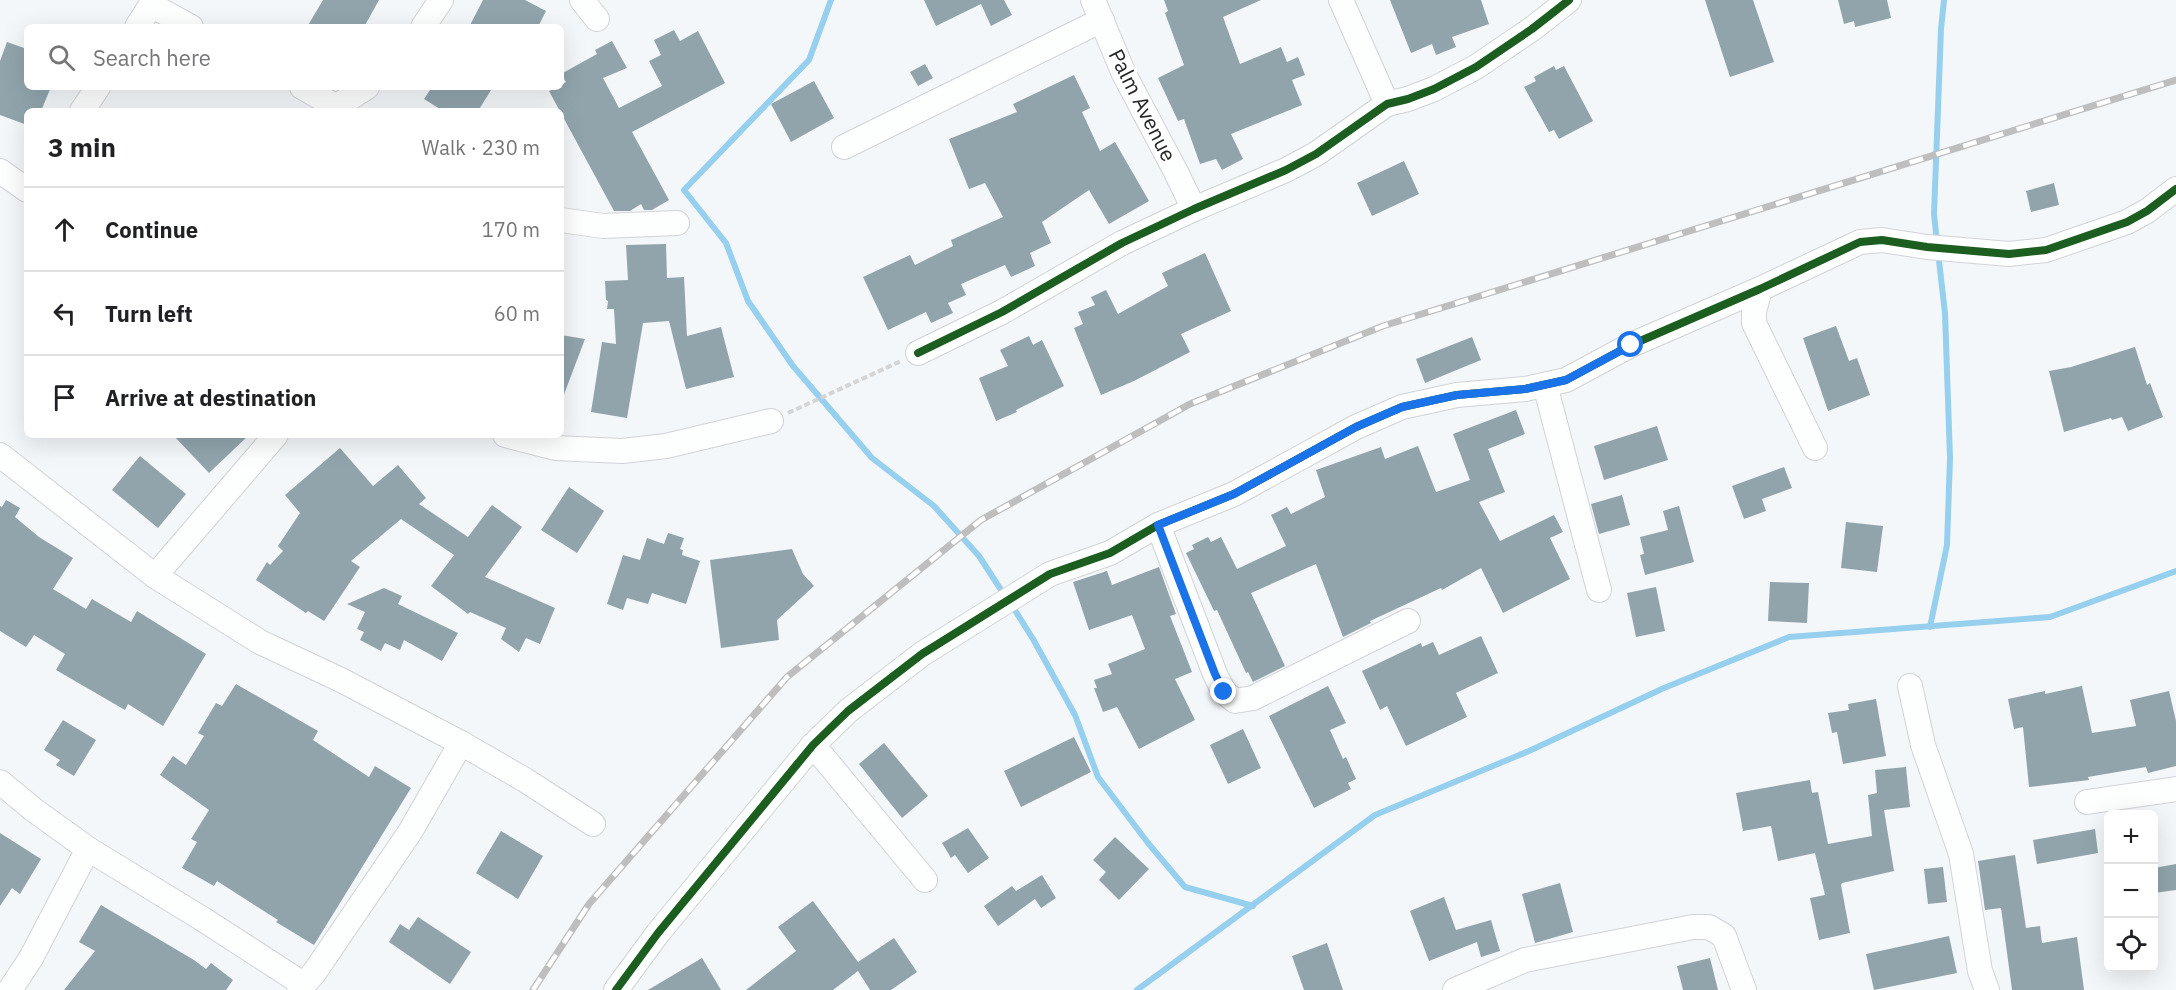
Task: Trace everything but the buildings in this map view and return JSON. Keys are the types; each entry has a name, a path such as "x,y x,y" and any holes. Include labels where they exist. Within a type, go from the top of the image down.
{"street":[{"path":"425,24 441,0"},
{"path":"582,0 597,19"},
{"path":"1341,0 1387,104"},
{"path":"918,353 1002,312 1122,243 1286,170 1387,104 1434,89 1476,67 1532,29 1569,0"},
{"path":"139,24 153,3 186,24"},
{"path":"844,147 1098,10"},
{"name":"Palm Avenue","path":"1098,10 1124,74 1194,209"},
{"path":"84,108 96,90"},
{"path":"308,90 341,108 363,90"},
{"path":"0,171 24,184"},
{"path":"616,990 658,933 813,745 848,711 922,654 1050,574 1110,553 1158,525 1234,494 1356,427 1402,407 1457,395 1545,385 1566,380 1631,345 1760,289 1860,242 1882,240 1927,247 2009,254 2046,250 2127,222 2147,211 2176,189"},
{"path":"564,220 603,226 677,223"},
{"path":"1760,289 1754,312 1754,323 1815,448"},
{"path":"1545,385 1599,590"},
{"path":"517,438 555,448 622,451 666,446 771,420"},
{"path":"155,576 273,438"},
{"path":"0,455 155,576 260,642 351,685 461,743 525,780 593,824"},
{"path":"1158,525 1215,674 1224,692 1235,701 1241,702 1253,698 1408,621"},
{"path":"1910,686 1923,745 1961,854 1980,971 1987,990"},
{"path":"0,782 33,810 88,849 201,918 301,987 314,973 410,832 461,743"},
{"path":"813,745 925,880"},
{"path":"2087,802 2176,789"},
{"path":"10,990 36,950 88,849"},
{"path":"1455,990 1525,960 1693,927 1709,927 1724,936 1744,990"}],"path":[{"path":"771,420 918,353"}],"waterway":[{"path":"831,0 809,60 684,190 726,243 748,301 793,366 872,458 934,506 979,556 1005,596"},
{"path":"1937,242 1934,214 1944,0"},
{"path":"1930,627 1947,545 1950,458 1945,313 1938,252"},
{"path":"1137,990 1375,815 1529,751 1664,688 1789,637 2050,617 2176,571"},
{"path":"1011,604 1075,715 1098,777 1148,843 1185,887 1253,906"}],"railway":[{"path":"533,990 589,904 787,677 981,520 1190,404 1383,326 2176,80"}],"cycle path":[{"path":"918,353 1002,312 1122,243 1286,170 1316,154 1387,104 1434,89 1476,67 1532,29 1569,0"},
{"path":"616,990 658,933 813,745 848,711 922,654 1050,574 1110,553 1158,525 1234,494 1356,427 1402,407 1457,395 1525,389 1566,380 1631,345 1760,289 1860,242 1882,240 1927,247 2009,254 2046,250 2127,222 2147,211 2176,189"}],"route":[{"path":"1224,692 1158,525 1234,494 1356,427 1402,407 1457,395 1525,389 1566,380 1631,345"}]}
